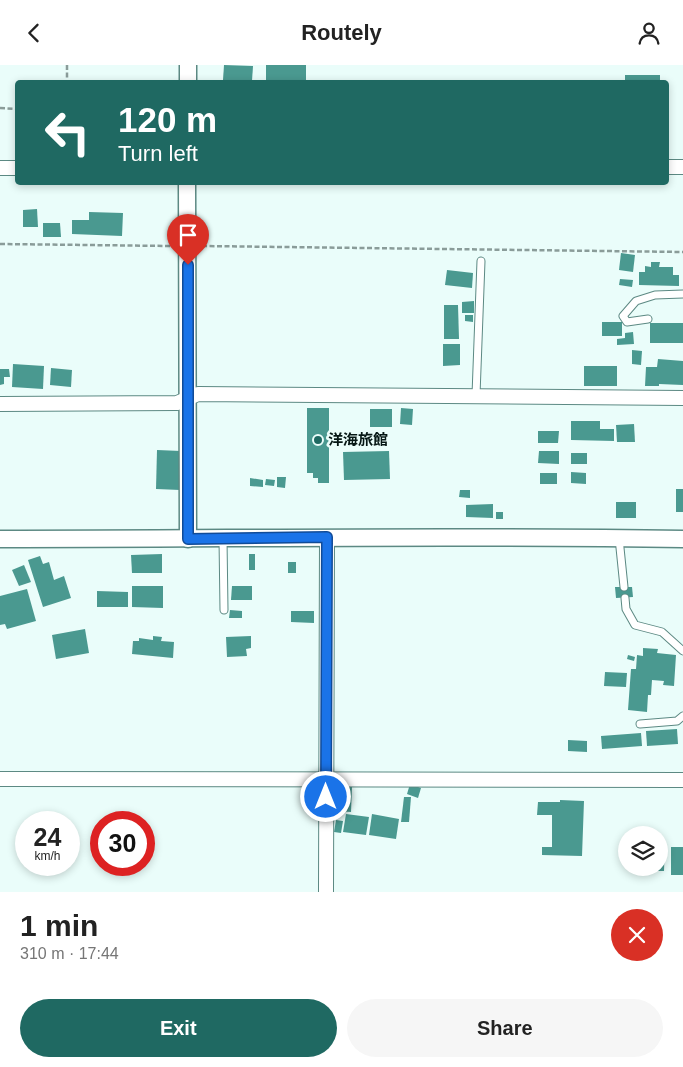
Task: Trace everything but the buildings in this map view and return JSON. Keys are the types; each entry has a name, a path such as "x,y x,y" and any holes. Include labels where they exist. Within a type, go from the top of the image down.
{"street":[{"path":"188,65 188,80"},
{"path":"669,167 683,167"},
{"path":"0,168 15,168"},
{"path":"187,185 188,539"},
{"path":"0,404 177,403 198,394 683,398"},
{"path":"0,539 327,537 683,539"},
{"path":"326,892 327,537"},
{"path":"0,779 683,780"}],"lane":[{"path":"476,395 481,261"},
{"path":"648,319 627,322 623,316 636,301 656,295 683,294"},
{"path":"619,538 624,587"},
{"path":"223,539 224,610"},
{"path":"625,598 626,609 635,625 662,632 683,651"},
{"path":"640,724 677,721 683,716"}],"path":[{"path":"67,65 67,80"},
{"path":"0,108 15,109"},
{"path":"0,244 683,252"}],"place":[{"name":"洋海旅館","path":"318,440"}],"route":[{"path":"188,265 188,539 327,537 326,797"}]}
